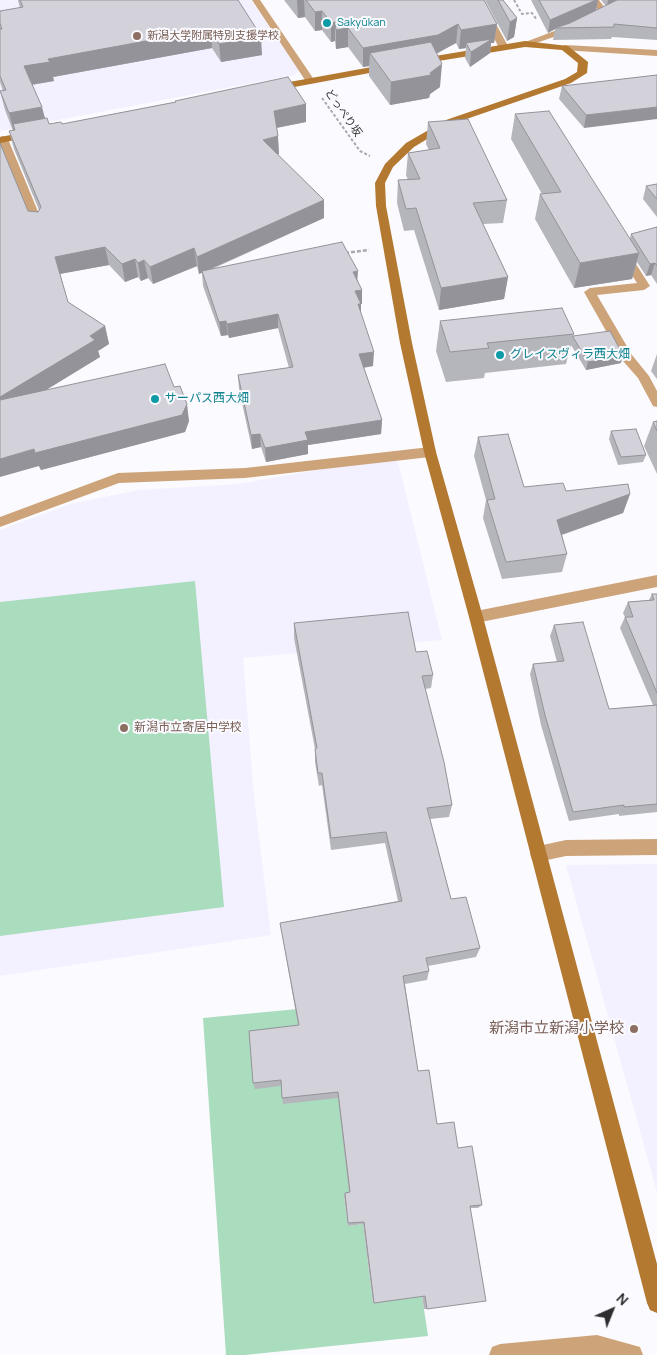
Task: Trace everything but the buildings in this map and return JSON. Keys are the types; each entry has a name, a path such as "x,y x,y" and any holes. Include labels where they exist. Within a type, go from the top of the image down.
{"street":[{"path":"256,0 310,82"},
{"path":"479,0 503,46"},
{"path":"594,0 605,12"},
{"path":"525,44 564,32 580,24"},
{"path":"262,90 503,46 525,44 657,53"},
{"path":"565,48 583,62 582,73 568,82 449,122 410,145 390,166 380,183 380,206 406,344 430,452 476,618 657,1303"},
{"path":"39,226 2,140 40,132"},
{"path":"619,246 644,286 590,292 627,358 643,376 657,403"},
{"path":"0,522 118,478 245,474 430,452"},
{"path":"476,618 657,581"},
{"path":"538,854 566,848 657,846"},
{"path":"500,1355 597,1346 632,1355"}],"path":[{"path":"514,0 522,14 532,13 550,36"},
{"name":"どっぺり坂","path":"310,82 360,151 390,166"},
{"path":"344,253 389,247"}],"shaded area":[{"name":"新潟大学附属特別支援学校","path":"0,0 251,0 299,71 294,75 0,131"},
{"name":"新潟市立寄居中学校","path":"386,458 398,462 442,640 243,658 254,797 271,935 0,976 0,530 70,504 139,490 238,484"},
{"name":"新潟市立新潟小学校","path":"657,864 657,1192 566,865"}],"green space":[{"path":"195,581 224,907 0,936 0,602"},
{"path":"403,999 282,1086 366,1094 349,1195 344,1196 348,1226 363,1224 373,1303 422,1296 428,1336 245,1355 226,1355 203,1018"}],"place":[{"name":"Sakyūkan","path":"327,23"},
{"name":"新潟大学附属特別支援学校","path":"137,36"},
{"name":"グレイスヴィラ西大畑","path":"500,355"},
{"name":"サーパス西大畑","path":"155,399"},
{"name":"新潟市立寄居中学校","path":"124,728"},
{"name":"新潟市立新潟小学校","path":"634,1029"}]}
